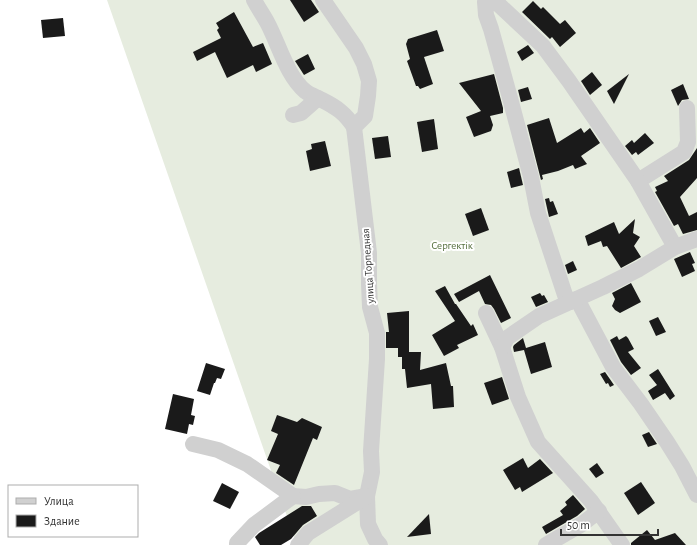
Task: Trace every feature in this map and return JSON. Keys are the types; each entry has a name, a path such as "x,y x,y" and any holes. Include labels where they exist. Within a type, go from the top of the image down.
{"street":[{"path":"254,0 268,23 288,66 304,91 342,111 354,127 365,116 369,81 364,64 356,48 323,0"},
{"path":"675,247 638,181 543,46 497,3 484,1 486,15 492,29 531,177 538,213 565,295 574,301 613,367 667,442 682,466 697,495"},
{"path":"298,116 318,98"},
{"path":"638,181 684,152 688,142 687,108"},
{"name":"улица Торпедная","path":"354,127 369,253 370,307 377,333 377,360 371,451 372,472 367,496 368,524 375,539 380,545"},
{"path":"502,347 507,338 539,316 640,269 675,247 697,239"},
{"path":"486,313 502,347 518,397 538,442 599,511 622,545"},
{"path":"193,444 218,450 247,464 293,496 334,493 350,499 367,496"},
{"path":"237,545 237,543 254,525 293,496"},
{"path":"303,539 367,496"},
{"path":"546,545 582,524 599,511"}],"green space":[{"name":"Сергектік","path":"107,0 697,0 697,545 297,545"}],"building":[{"path":"290,0 311,0 319,12 304,22"},
{"path":"533,1 541,9 543,7 560,24 565,20 576,33 560,47 552,37 550,39 522,12"},
{"path":"234,12 253,47 263,43 272,64 256,72 253,65 227,78 215,52 197,61 193,52 221,38 217,30 219,28 216,23"},
{"path":"63,18 65,36 43,38 41,20"},
{"path":"437,30 444,51 424,57 433,84 420,89 416,86 407,61 410,59 406,44 408,39"},
{"path":"528,45 534,53 522,61 517,52"},
{"path":"308,54 315,69 304,75 295,61"},
{"path":"592,72 602,85 590,95 581,81"},
{"path":"494,74 503,113 490,116 493,125 491,131 474,137 466,117 481,111 459,83"},
{"path":"629,74 614,104 607,91"},
{"path":"683,84 689,99 682,100 678,106 671,90"},
{"path":"528,87 532,99 521,102 518,90"},
{"path":"549,118 557,143 581,128 584,133 590,128 600,143 581,156 587,164 575,169 573,165 542,175 543,179 541,180 527,125"},
{"path":"434,119 438,149 422,152 417,122"},
{"path":"645,133 654,143 638,155 636,152 632,155 625,146 632,140 634,143"},
{"path":"388,136 391,157 375,159 372,138"},
{"path":"325,141 331,166 310,171 306,151 312,149 311,144"},
{"path":"697,148 697,178 680,197 689,216 697,212 697,230 683,234 678,224 674,226 655,192 657,191 655,187 668,181 664,176 689,160"},
{"path":"519,168 523,185 511,188 507,172"},
{"path":"549,198 550,202 553,201 558,214 549,217 545,199"},
{"path":"481,208 489,230 473,236 465,214"},
{"path":"635,219 633,233 640,237 634,246 641,257 621,268 607,246 603,247 601,241 588,246 585,236 614,222 619,234"},
{"path":"690,252 695,263 692,264 695,271 682,277 674,259"},
{"path":"573,261 577,270 568,274 565,265"},
{"path":"490,275 511,318 501,323 491,305 485,304 479,291 459,302 454,294"},
{"path":"631,283 641,302 620,313 612,306 615,299 612,293"},
{"path":"445,286 455,304 471,326 473,324 478,335 457,345 459,348 444,356 432,335 455,321 435,291"},
{"path":"540,293 542,296 544,295 548,302 536,307 531,297"},
{"path":"409,311 409,352 421,352 420,370 446,363 451,386 453,386 454,407 433,409 431,384 407,388 405,369 402,369 402,357 398,357 398,348 386,348 386,332 389,332 387,313"},
{"path":"658,317 666,332 656,336 649,321"},
{"path":"617,336 619,340 626,336 628,338 634,349 628,352 641,368 631,375 621,362 610,340"},
{"path":"523,338 526,348 545,342 552,367 531,374 524,350 514,352 514,345"},
{"path":"206,363 225,369 221,379 217,378 214,383 210,395 197,391"},
{"path":"658,369 675,396 670,400 665,393 653,400 648,391 657,385 649,375"},
{"path":"605,372 614,385 610,387 608,383 606,384 600,374"},
{"path":"502,377 509,399 492,405 484,383"},
{"path":"173,394 194,399 191,415 195,416 193,425 189,424 187,434 165,429"},
{"path":"277,415 297,422 302,418 322,427 317,440 313,438 294,485 276,473 280,465 267,460 278,434 271,431"},
{"path":"649,432 657,444 648,447 642,435"},
{"path":"523,458 528,468 540,459 553,473 522,492 520,487 515,490 503,470"},
{"path":"597,463 604,473 596,478 589,469"},
{"path":"641,482 655,503 638,515 624,493"},
{"path":"222,483 239,492 230,509 213,501"},
{"path":"573,495 585,509 577,516 546,534 542,527 563,515 560,511 567,505 565,502"},
{"path":"302,506 311,506 317,516 303,525 291,539 281,545 260,545 255,537 259,533"},
{"path":"429,514 431,534 407,537"},
{"path":"647,530 655,540 675,533 686,545 631,545 631,543"}]}
